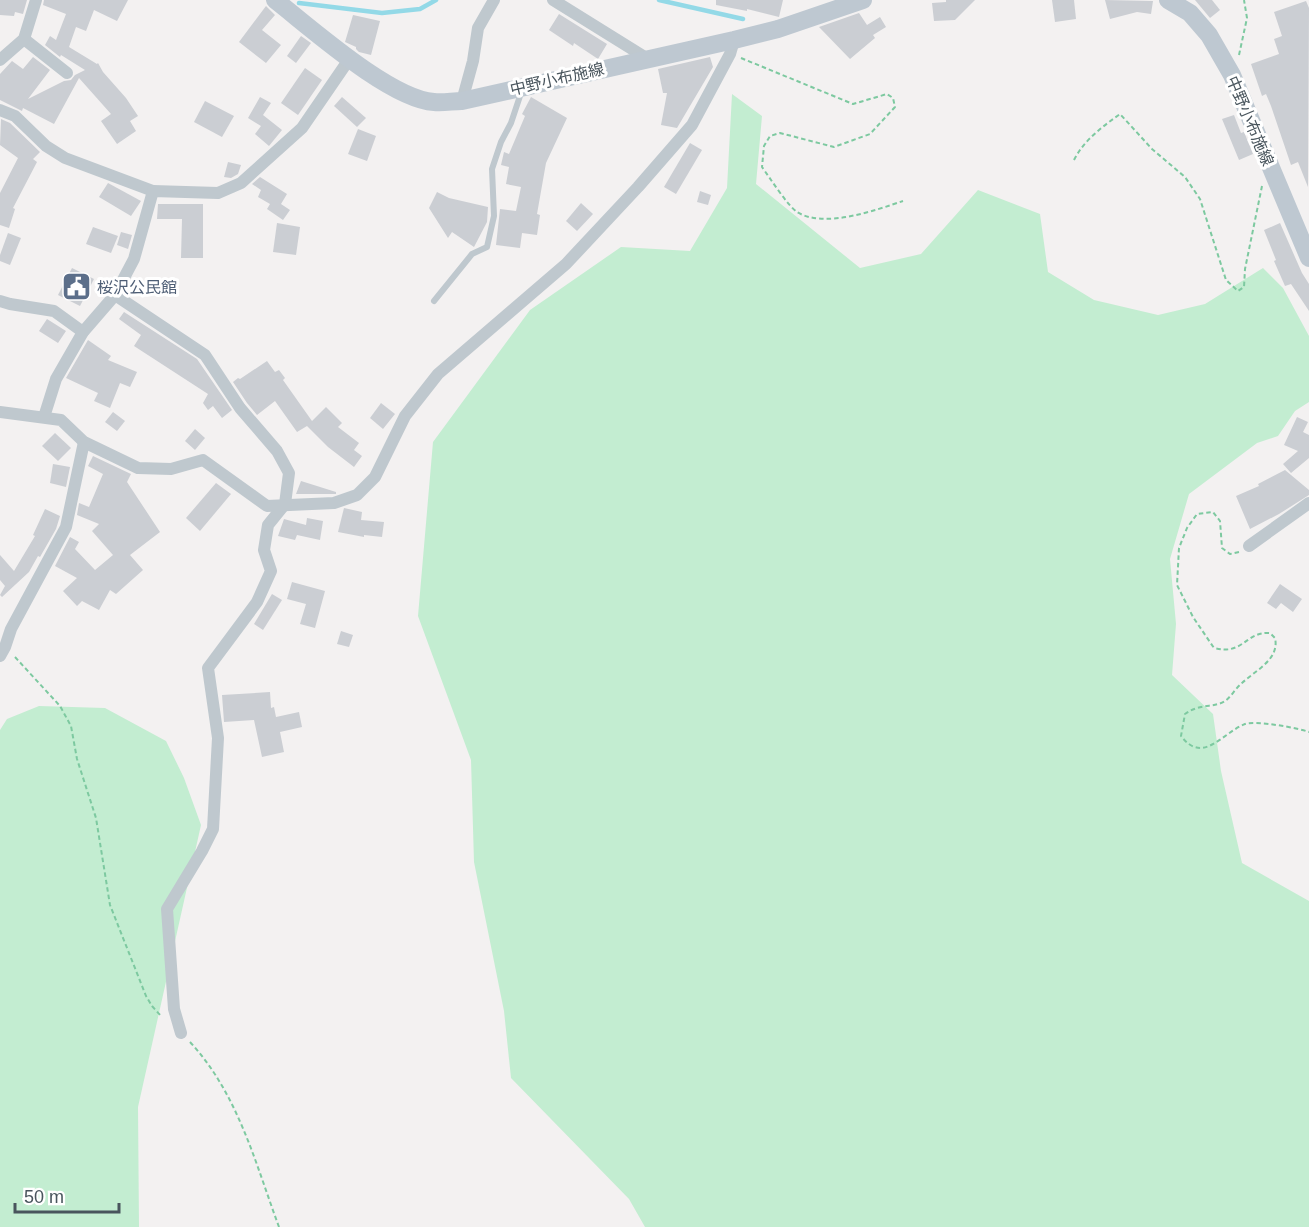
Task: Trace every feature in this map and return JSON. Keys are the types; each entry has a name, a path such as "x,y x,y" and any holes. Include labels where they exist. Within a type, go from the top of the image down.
{"main road":[{"name":"中野小布施線","path":"284,3 350,58 395,89 433,102 462,101 648,59 732,47 863,0"},
{"name":"中野小布施線","path":"1168,0 1190,13 1203,28 1232,75 1309,258"}],"street":[{"path":"0,60 24,39 36,0"},
{"path":"462,101 474,61 478,28 494,0"},
{"path":"554,0 648,59"},
{"path":"24,39 67,73"},
{"path":"0,412 61,420 84,442 138,468 171,469 203,460 267,506 334,503 357,495 375,477 405,416 438,374 566,264 692,125 732,47"},
{"path":"0,110 15,116 46,146 65,158 153,190 218,193 241,183 302,128 350,58"},
{"path":"44,417 56,379 83,332 115,295 134,259 153,190"},
{"path":"115,295 205,355 240,408 277,451 289,473 285,504 268,525 264,550 271,570 257,602 208,668 218,738 213,829 167,909 174,1009 181,1033"},
{"path":"0,301 54,310 83,332"},
{"path":"3,651 11,629 66,527 84,442"},
{"path":"1249,546 1309,503"}],"lane":[{"path":"434,301 472,254 487,247 494,216 492,170 501,142 512,123 523,86"}],"path":[{"path":"1232,75 1240,53 1247,18 1244,0"},
{"path":"732,47 853,104 887,94 893,98 895,107 870,134 834,147 780,133 770,136 764,146 762,167 797,212 819,219 849,217 903,201"},
{"path":"1074,160 1078,152 1098,130 1120,114 1152,149 1185,177 1200,199 1226,280 1238,291 1244,286 1245,269 1262,185 1274,179"},
{"path":"1249,546 1239,553 1230,554 1222,548 1220,521 1213,512 1197,514 1187,528 1179,548 1177,585 1193,617 1214,648 1226,651 1264,632 1270,633 1276,642 1268,662 1241,683 1224,702 1195,707 1185,714 1181,736 1198,749 1208,746 1246,723 1273,725 1309,732"},
{"path":"3,651 60,706 71,726 77,759 96,818 110,905 119,932 152,1006 201,1054 214,1071 235,1108 279,1227"}],"green space":[{"path":"732,94 762,116 756,184 860,268 921,254 978,190 1040,214 1048,272 1094,300 1158,315 1205,304 1263,268 1283,288 1309,336 1309,402 1295,411 1278,436 1257,443 1189,494 1170,559 1176,624 1172,675 1213,714 1221,771 1242,863 1309,901 1309,1227 645,1227 629,1199 511,1078 504,1011 474,862 471,760 418,616 433,442 530,310 621,247 690,251 727,188"},
{"path":"39,706 105,708 166,741 184,778 201,825 138,1107 139,1227 0,1227 0,730 7,719"}],"building":[{"path":"0,0 27,0 23,14 15,12 14,16 0,15"},
{"path":"44,0 128,0 117,21 94,10 86,31 76,27 69,47 98,63 138,116 130,121 136,131 117,144 101,121 111,114 79,78 54,124 23,108 22,111 0,100 0,74 12,61 23,69 33,57 50,70 28,99 64,81 71,80 85,70 61,55 60,57 45,45 50,36 56,40 66,14 43,5"},
{"path":"716,0 783,0 779,17 747,9 747,11 716,5"},
{"path":"946,0 975,0 955,20 934,21 932,3 946,2"},
{"path":"1052,0 1074,0 1076,19 1055,22"},
{"path":"1105,0 1153,1 1151,14 1137,12 1110,19"},
{"path":"1195,0 1212,0 1220,10 1210,18"},
{"path":"1306,1 1309,8 1308,187 1298,162 1291,165 1271,106 1266,94 1262,96 1251,64 1279,54 1274,39 1282,36 1274,12"},
{"path":"266,6 275,15 262,30 281,45 266,63 239,42"},
{"path":"859,13 867,25 880,17 886,27 873,35 875,38 850,59 819,27"},
{"path":"559,14 607,44 598,59 549,30"},
{"path":"353,15 380,21 371,55 359,52 356,47 345,42"},
{"path":"301,36 311,43 296,63 287,56"},
{"path":"710,57 713,67 677,128 661,125 667,93 663,93 658,69"},
{"path":"305,68 322,80 298,115 281,103"},
{"path":"260,97 271,103 263,115 282,130 269,146 255,134 261,126 248,118"},
{"path":"342,97 366,118 357,127 334,106"},
{"path":"531,97 567,118 546,163 537,214 540,215 537,235 522,233 520,248 496,245 500,209 516,211 521,187 506,184 509,167 501,165 504,152 509,154 525,116 522,114"},
{"path":"205,101 234,116 222,137 194,122"},
{"path":"1234,115 1253,154 1239,160 1222,119"},
{"path":"1,119 10,123 40,152 33,159 37,162 13,208 15,209 9,228 0,225 0,193 18,158 0,145"},
{"path":"358,129 376,136 367,161 348,154"},
{"path":"690,143 702,150 676,194 664,187"},
{"path":"228,162 241,165 238,174 231,178 224,177"},
{"path":"260,177 287,194 281,204 290,210 283,220 267,209 270,204 258,197 261,190 252,184"},
{"path":"108,183 141,201 131,216 99,197"},
{"path":"700,191 711,195 708,205 697,202"},
{"path":"437,192 449,198 488,207 487,222 474,247 452,232 448,238 429,208"},
{"path":"581,203 593,214 577,231 566,221"},
{"path":"158,204 203,204 203,258 181,258 182,219 157,219"},
{"path":"277,223 300,227 296,255 273,252"},
{"path":"1280,223 1309,284 1309,311 1291,284 1285,286 1274,261 1276,260 1264,230"},
{"path":"93,227 118,236 111,253 86,244"},
{"path":"121,232 132,235 128,249 117,245"},
{"path":"8,233 21,238 10,265 0,261"},
{"name":"桜沢公民館","path":"72,268 94,279 80,306 58,295"},
{"path":"124,312 197,359 232,410 222,418 213,406 208,410 203,403 208,394 134,346 141,335 119,319"},
{"path":"47,319 66,331 58,343 39,331"},
{"path":"88,340 111,356 108,360 137,372 130,387 120,383 110,408 94,401 98,393 66,378"},
{"path":"267,361 275,372 279,370 285,378 283,380 312,421 326,407 342,423 338,427 359,443 354,450 362,456 354,467 328,447 307,426 297,432 275,401 257,415 247,403 233,382"},
{"path":"381,403 395,414 383,429 370,418"},
{"path":"113,412 125,421 117,431 105,422"},
{"path":"1297,417 1308,422 1303,432 1309,435 1309,458 1291,473 1283,464 1298,451 1284,445"},
{"path":"195,429 205,438 195,450 185,441"},
{"path":"55,433 71,448 58,461 42,446"},
{"path":"93,456 131,474 127,482 160,532 130,555 143,570 116,594 110,590 99,610 82,601 77,606 63,591 77,578 55,566 70,537 79,542 75,549 95,570 113,555 92,531 99,524 77,515 79,503 89,507 103,474 88,466"},
{"path":"53,464 70,467 66,487 50,483"},
{"path":"1285,470 1309,490 1309,495 1250,529 1236,496 1259,486 1258,484"},
{"path":"301,481 336,492 336,494 296,494"},
{"path":"216,483 231,494 200,531 186,518"},
{"path":"344,508 362,512 361,520 384,522 382,537 364,535 364,537 338,532"},
{"path":"45,509 60,516 56,529 29,572 2,597 0,595 5,586 0,580 0,555 14,571 35,536 33,535"},
{"path":"307,518 323,521 320,540 297,535 295,540 278,536 284,519 306,525"},
{"path":"292,582 325,591 315,628 300,624 306,604 287,599"},
{"path":"1280,584 1302,599 1293,612 1281,603 1276,609 1267,603"},
{"path":"272,594 282,600 263,630 254,624"},
{"path":"341,631 353,635 349,647 337,644"},
{"path":"270,692 271,708 274,707 276,717 299,712 302,727 280,732 284,752 262,757 254,720 224,722 222,695"}],"waterway":[{"path":"299,3 382,13 420,9 436,0"},
{"path":"659,0 743,19"}],"place":[{"name":"桜沢公民館","path":"76,287"}]}
